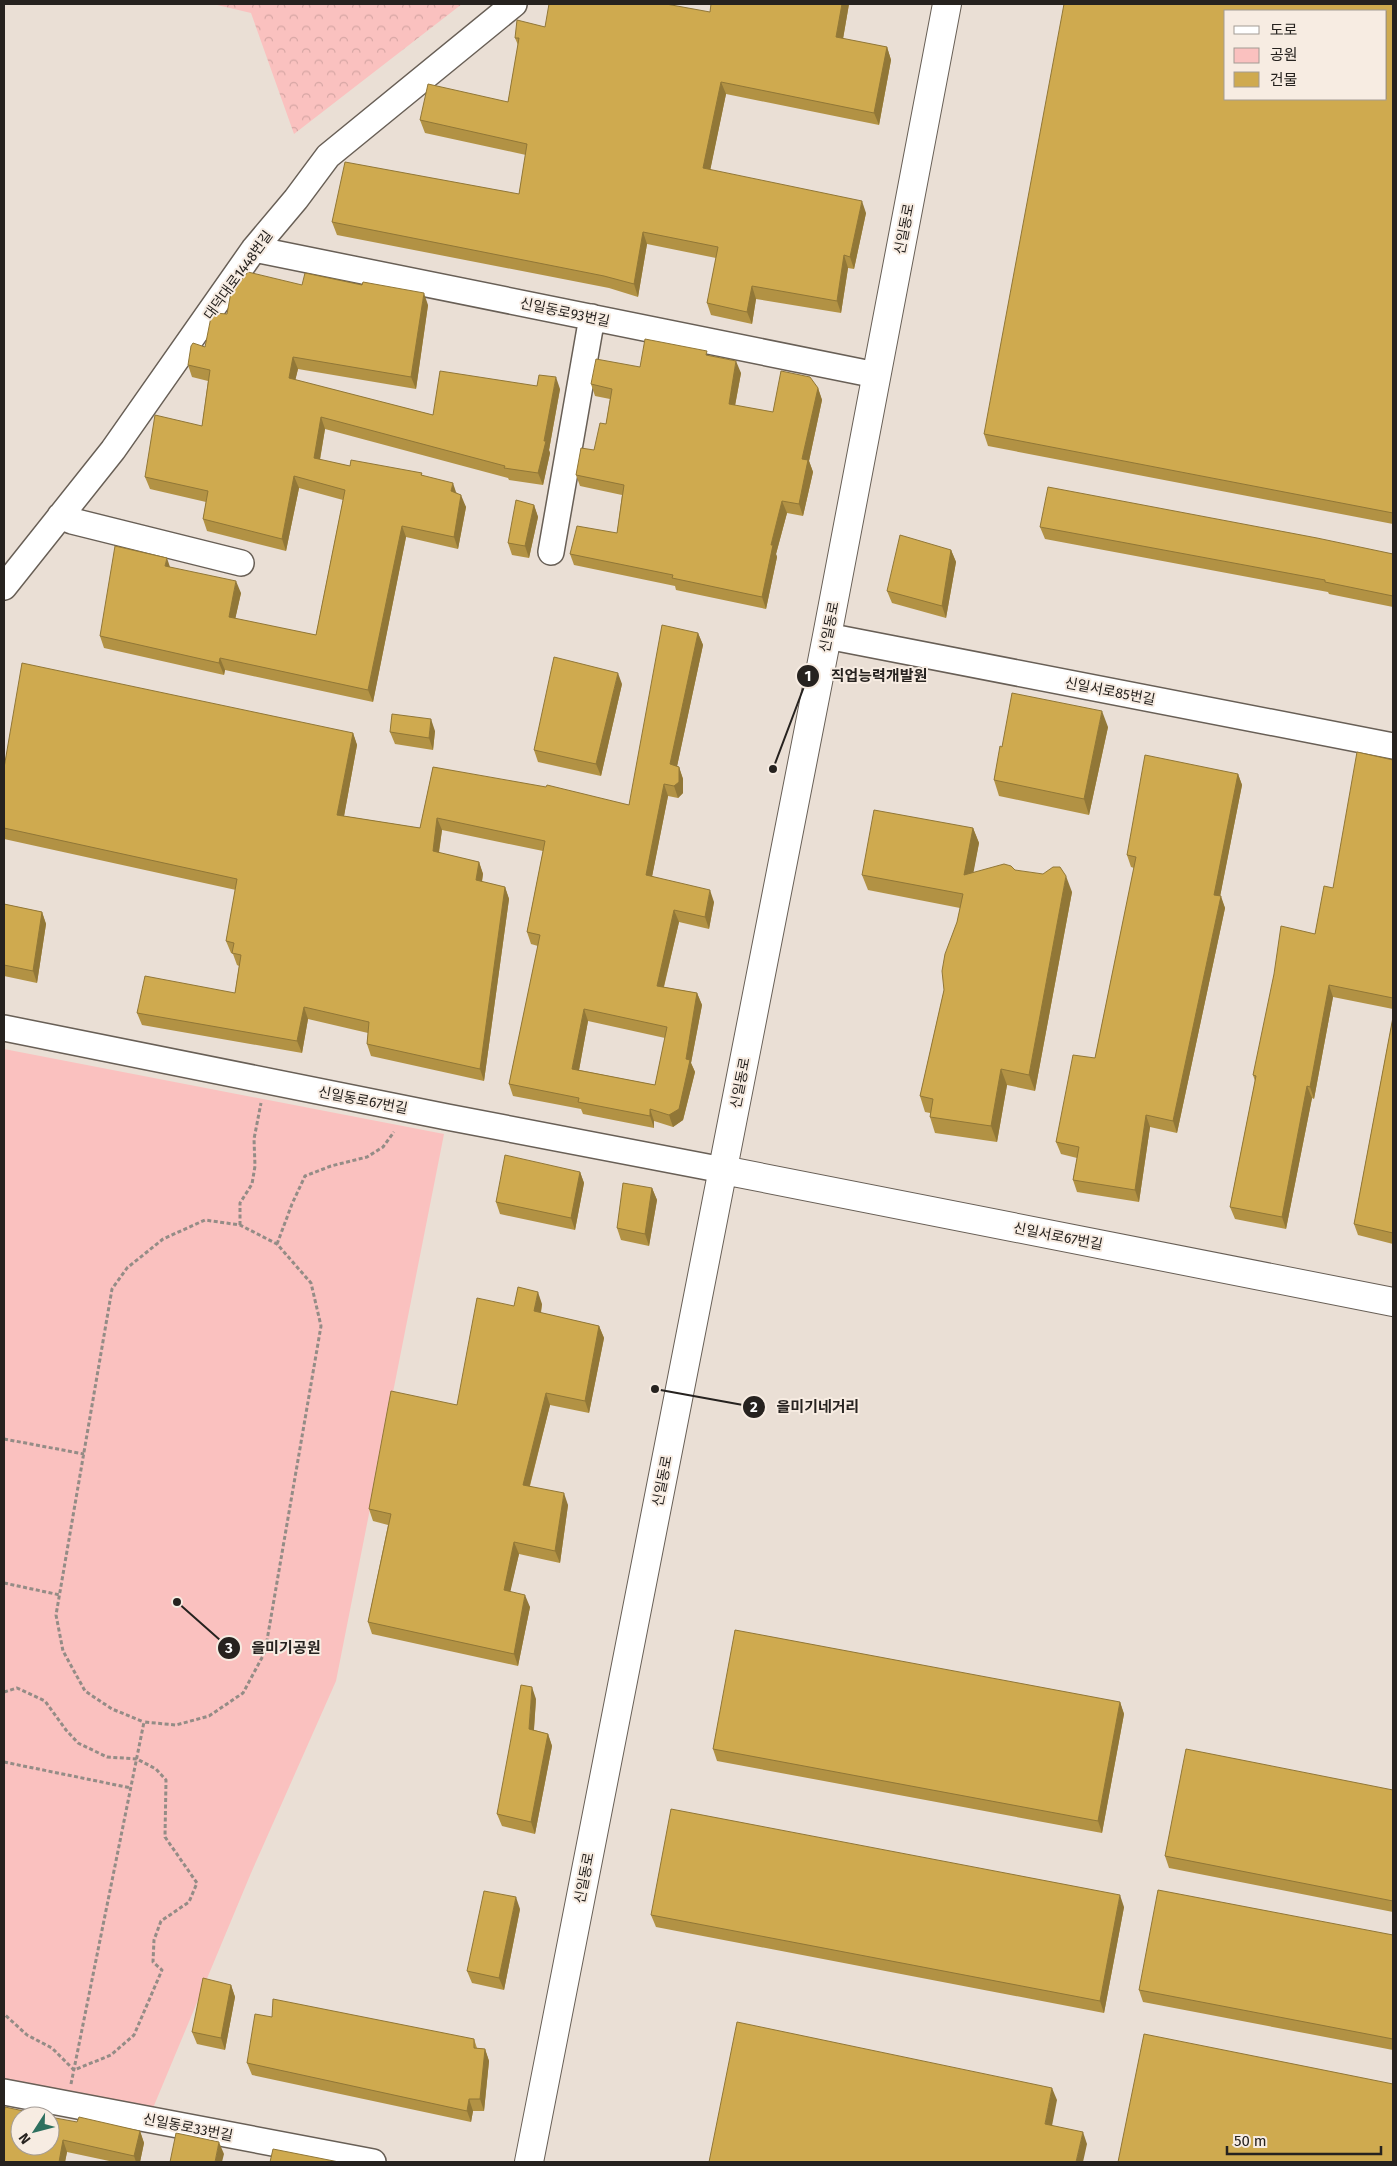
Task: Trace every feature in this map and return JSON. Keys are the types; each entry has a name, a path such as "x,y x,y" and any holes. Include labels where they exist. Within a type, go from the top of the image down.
{"main road":[{"name":"신일동로","path":"529,2162 828,636 947,4"},
{"name":"신일서로67번길","path":"723,1170 1393,1302"}],"street":[{"name":"대덕대로1448번길","path":"4,587 113,450 254,249 296,199 328,156 514,4"},
{"name":"신일동로93번길","path":"254,249 876,375"},
{"path":"551,552 592,317"},
{"path":"60,516 72,521 241,563"},
{"name":"신일서로85번길","path":"828,636 1393,746"},
{"name":"신일동로67번길","path":"4,1028 438,1116 723,1170"},
{"name":"신일동로33번길","path":"4,2092 373,2162"}],"path":[{"path":"240,1225 240,1203 252,1184 255,1166 254,1139 262,1100"},
{"path":"277,1244 305,1176 332,1166 367,1157 383,1147 394,1132"},
{"path":"205,1220 240,1225 277,1244 311,1283 321,1326 266,1652 243,1693 208,1716 176,1724 144,1722 112,1709 85,1691 63,1651 56,1616 112,1289 127,1268 163,1239 205,1220"},
{"path":"4,1438 84,1454"},
{"path":"4,1583 60,1595"},
{"path":"4,1692 17,1688 45,1701 66,1730 78,1743 85,1747 107,1757 137,1759 156,1768 166,1780 165,1837 196,1883 190,1902 161,1922 154,1940 153,1962 162,1970 134,2035 111,2055 74,2070"},
{"path":"67,2104 144,1722"},
{"path":"4,1762 131,1788"},
{"path":"4,2014 27,2035 52,2048 74,2070"}],"green space":[{"path":"213,4 462,4 294,134 251,13"},
{"path":"4,1049 444,1134 336,1681 251,1873 153,2108 4,2079"}],"building":[{"path":"549,4 666,4 710,12 711,4 842,4 836,37 887,47 874,113 721,82 703,168 862,201 850,257 844,255 837,301 752,286 747,312 707,303 718,247 643,232 634,284 604,276 332,222 345,162 519,194 527,144 420,120 428,84 508,102 519,38 515,38 517,20 545,27"},
{"path":"1064,4 1393,4 1393,513 984,434"},
{"path":"248,272 302,285 305,273 362,285 363,282 424,293 411,377 293,357 289,378 433,415 440,371 537,386 539,375 556,377 544,441 546,441 538,473 504,468 505,466 321,417 314,458 350,466 351,460 422,473 421,475 453,483 451,491 461,495 454,537 402,526 368,690 220,658 219,663 100,636 115,546 167,558 165,566 236,581 229,617 316,635 345,490 294,476 282,539 203,519 208,491 145,477 155,415 202,426 210,370 188,365 191,346 193,343 205,347 211,317 214,313 227,314 231,292"},
{"path":"645,339 707,351 706,355 736,361 729,404 773,412 781,371 810,377 818,388 802,459 808,460 799,504 782,501 771,545 773,545 762,597 672,578 673,575 570,554 577,526 617,533 624,485 576,475 581,448 594,450 600,423 606,424 612,389 591,384 596,359 640,367"},
{"path":"1048,487 1393,554 1393,596 1325,582 1325,580 1040,527"},
{"path":"516,500 534,505 525,546 508,543"},
{"path":"900,535 951,550 942,606 887,591"},
{"path":"662,625 698,633 670,764 679,767 679,782 674,786 664,784 646,875 710,890 705,917 674,910 657,986 697,993 686,1059 690,1060 679,1109 669,1115 650,1109 650,1116 578,1102 579,1098 509,1084 540,935 527,932 545,841 437,818 433,851 479,862 476,880 505,887 480,1069 367,1044 369,1022 304,1007 297,1041 137,1013 145,976 235,993 241,955 232,953 234,943 226,941 237,879 4,828 4,768 22,663 353,733 337,815 420,828 433,767 546,787 547,785 629,805","holes":["584,1009 667,1027 655,1085 572,1069"]},
{"path":"554,657 618,673 596,764 534,750"},
{"path":"1012,693 1102,711 1084,799 994,780"},
{"path":"392,714 431,719 429,738 390,732"},
{"path":"1357,752 1393,760 1393,998 1329,985 1310,1087 1307,1086 1282,1217 1230,1207 1256,1076 1253,1075 1274,974 1281,926 1315,934 1324,886 1333,888"},
{"path":"1145,755 1238,774 1214,895 1221,896 1173,1121 1146,1115 1135,1190 1073,1180 1079,1147 1056,1142 1073,1055 1095,1058 1136,857 1127,855"},
{"path":"874,810 973,828 964,875 1004,864 1011,866 1015,870 1043,874 1053,867 1060,867 1066,876 1029,1075 1001,1069 991,1126 930,1117 933,1099 920,1096 944,990 942,971 945,954 957,922 963,894 862,875"},
{"path":"4,904 42,912 33,971 4,965"},
{"path":"1393,1017 1393,1233 1354,1224"},
{"path":"505,1155 580,1172 571,1218 496,1202"},
{"path":"623,1183 652,1188 645,1234 617,1228"},
{"path":"518,1287 538,1292 534,1311 599,1326 585,1401 546,1393 523,1485 564,1493 555,1551 514,1542 504,1590 525,1595 514,1654 368,1622 391,1514 369,1509 391,1391 457,1405 477,1298 514,1306"},
{"path":"735,1630 1120,1702 1098,1821 713,1749"},
{"path":"521,1685 532,1687 529,1729 548,1734 531,1822 497,1814"},
{"path":"1186,1749 1393,1790 1393,1901 1165,1856"},
{"path":"671,1809 1120,1895 1100,2001 651,1915"},
{"path":"1158,1890 1393,1935 1393,2039 1139,1990"},
{"path":"484,1891 516,1897 499,1978 467,1971"},
{"path":"203,1978 231,1985 221,2038 192,2032"},
{"path":"273,1999 474,2039 474,2048 485,2049 480,2099 469,2099 467,2111 247,2063 255,2014 272,2017"},
{"path":"737,2022 1052,2088 1045,2124 1083,2132 1076,2162 709,2162"},
{"path":"1144,2034 1393,2084 1393,2162 1118,2162"},
{"path":"5,2107 10,2108 10,2156 60,2156 60,2119 77,2122 79,2117 140,2131 134,2156 63,2140 59,2162 4,2162"},
{"path":"176,2133 219,2142 215,2162 170,2162"},
{"path":"273,2149 339,2162 270,2162"}],"place":[{"name":"직업능력개발원","path":"773,769"},
{"name":"을미기네거리","path":"655,1389"},
{"name":"을미기공원","path":"177,1602"}]}
